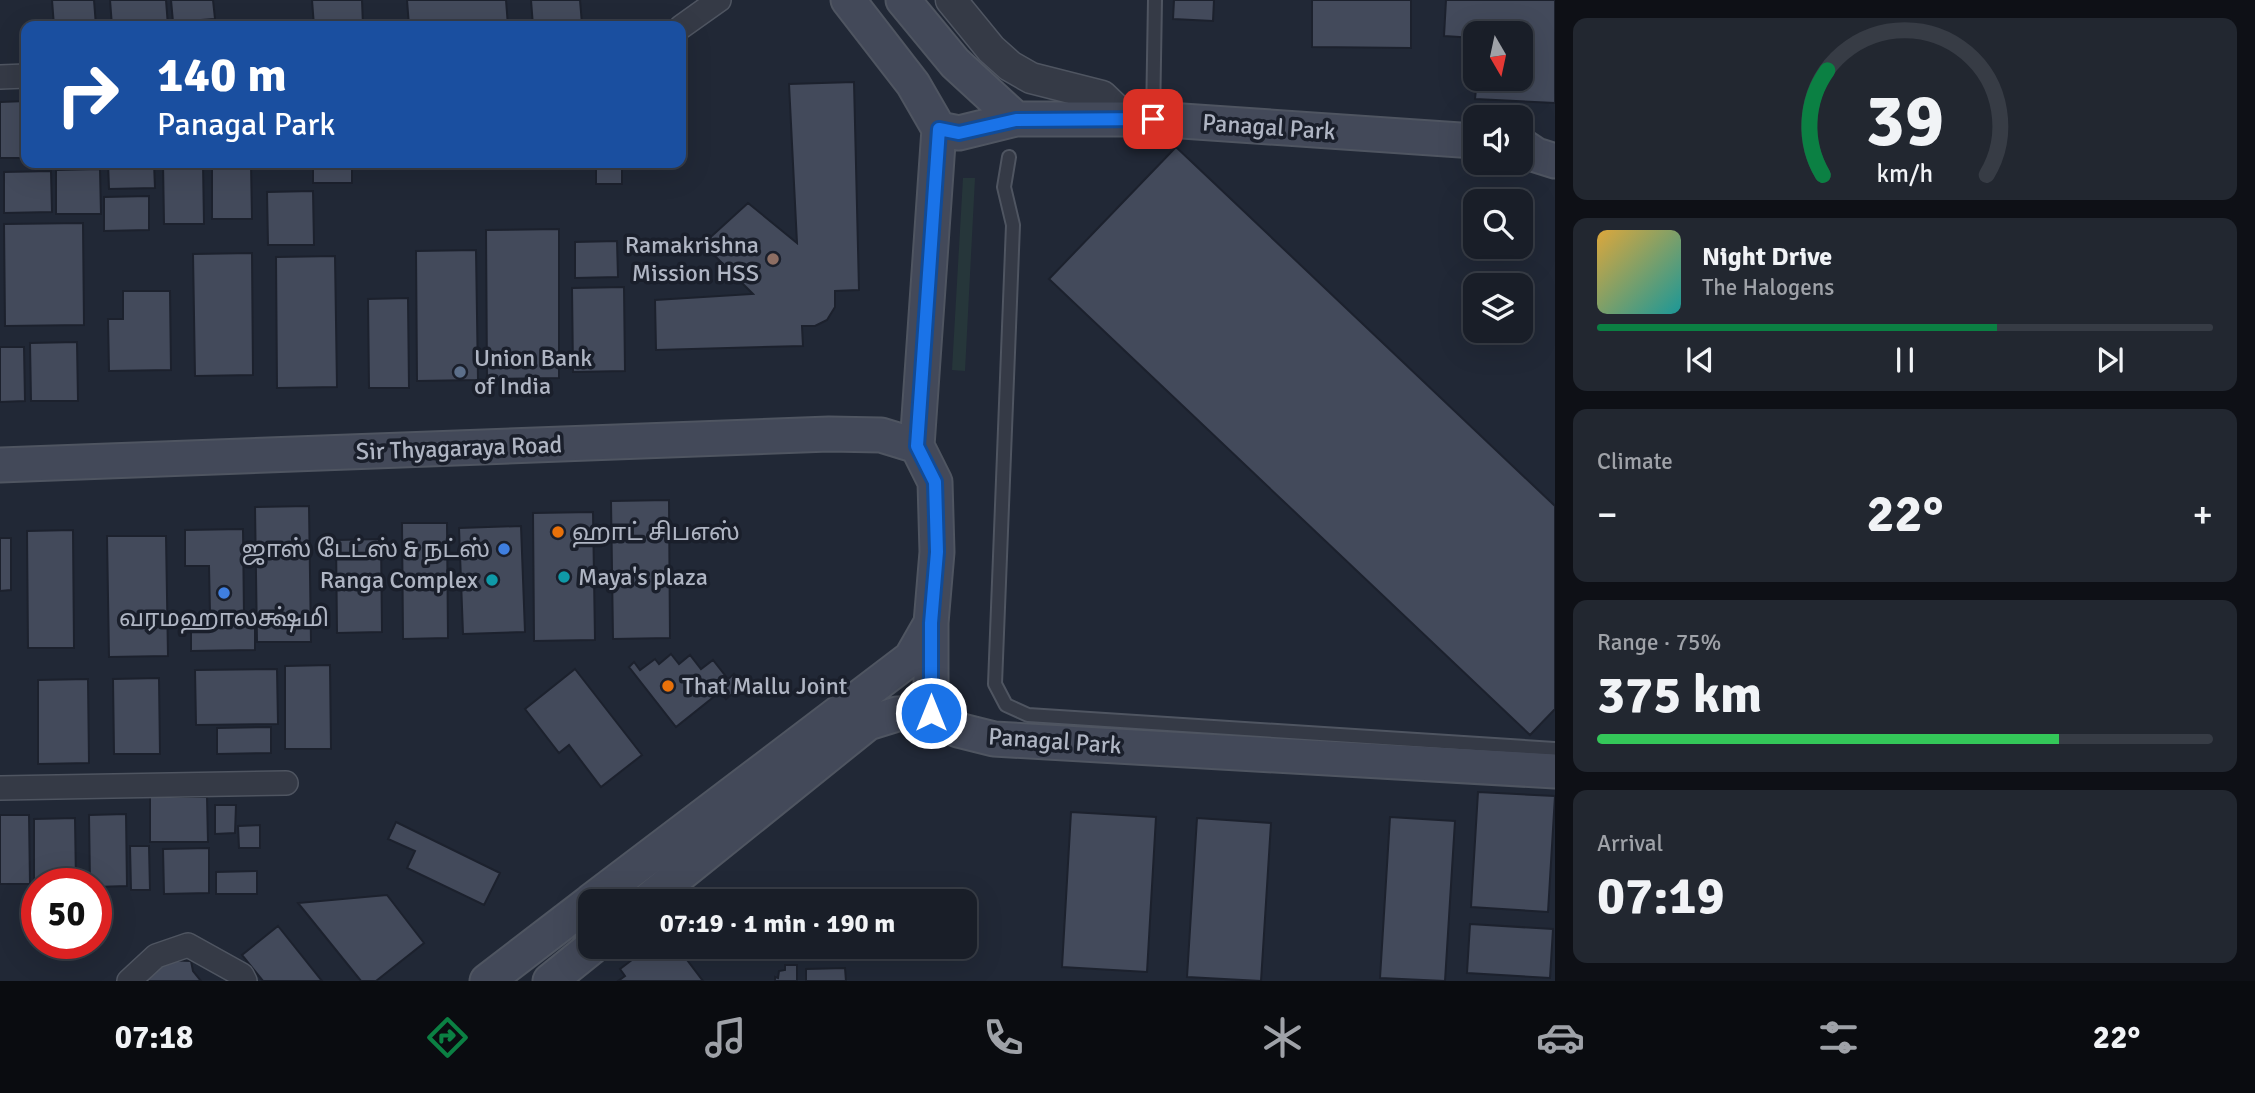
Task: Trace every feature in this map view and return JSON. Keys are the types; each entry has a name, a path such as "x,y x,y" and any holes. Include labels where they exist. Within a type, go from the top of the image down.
{"main road":[{"path":"662,889 868,723 897,714 931,713 931,623 937,552 935,482 917,446 939,129 913,84 848,0"},
{"path":"903,0 955,63 1016,120"},
{"name":"Panagal Park","path":"939,129 959,133 1016,120 1139,119 1463,140"},
{"path":"1533,143 1555,142"},
{"path":"1533,153 1555,161"},
{"name":"Sir Thyagaraya Road","path":"0,465 830,434 881,435 917,446"},
{"path":"607,889 911,658 931,623"},
{"name":"Panagal Park","path":"931,713 958,730 994,739 1555,771"},
{"path":"487,981 578,911"},
{"path":"550,981 578,958"}],"street":[{"path":"686,23 719,0"},
{"path":"951,0 991,49 1010,66 1031,78 1102,96 1139,119"},
{"path":"0,77 21,76"},
{"path":"0,788 286,783"},
{"path":"129,981 156,956 188,945 242,975 245,981"}],"lane":[{"path":"1139,119 1155,0"},
{"path":"1009,157 1004,187 1013,225 995,684 1006,705 1028,715 1555,749"}],"shaded area":[{"path":"963,178 975,178 965,371 952,370"}],"building":[{"path":"52,0 94,0 96,21 54,21"},
{"path":"110,0 166,0 168,21 112,21"},
{"path":"171,0 213,0 215,19 173,21"},
{"path":"312,0 362,0 363,21 314,21"},
{"path":"407,0 506,0 508,21 409,21"},
{"path":"531,0 580,0 582,21 533,21"},
{"path":"1174,0 1214,0 1213,21 1173,19"},
{"path":"1312,0 1411,0 1411,48 1312,47"},
{"path":"1446,0 1555,0 1555,103 1475,99 1476,91 1533,91 1533,21 1463,21 1463,37 1444,36"},
{"path":"854,82 859,290 835,291 835,307 827,320 815,326 802,326 803,346 656,350 655,300 753,294 703,244 748,203 797,243 789,84"},
{"path":"21,101 21,158 0,158 0,102"},
{"path":"1176,147 1555,506 1555,709 1530,735 1049,279"},
{"path":"108,168 154,168 155,188 109,189"},
{"path":"163,168 203,168 204,224 164,224"},
{"path":"212,168 251,168 252,219 212,219"},
{"path":"260,168 304,168 304,169"},
{"path":"313,168 352,168 352,183 313,183"},
{"path":"596,168 622,168 622,184 596,184"},
{"path":"100,169 101,214 56,214 56,170"},
{"path":"51,171 52,212 4,213 4,172"},
{"path":"313,191 314,245 268,245 267,192"},
{"path":"149,196 149,230 104,231 104,197"},
{"path":"83,223 84,325 5,326 4,224"},
{"path":"559,229 559,378 487,379 486,230"},
{"path":"617,241 618,277 575,278 575,242"},
{"path":"476,250 478,380 417,381 416,251"},
{"path":"252,253 253,375 195,376 193,254"},
{"path":"335,256 337,387 277,388 276,257"},
{"path":"624,287 625,371 573,372 572,288"},
{"path":"123,291 170,291 171,370 109,371 108,319 123,319"},
{"path":"408,298 409,388 369,388 368,299"},
{"path":"77,342 78,401 31,401 30,343"},
{"path":"0,347 24,347 25,401 0,402"},
{"path":"669,500 670,638 613,639 611,501"},
{"path":"309,506 311,642 257,642 255,507"},
{"name":"Maya's plaza","path":"593,512 595,640 534,641 533,513"},
{"path":"402,523 447,523 448,638 403,639"},
{"name":"Ranga Complex","path":"521,526 525,632 463,634 459,528"},
{"path":"243,529 244,616 255,616 255,650 191,651 191,615 210,614 209,566 185,566 185,530"},
{"path":"73,530 74,648 28,648 27,531"},
{"path":"107,536 166,536 168,656 109,657"},
{"path":"0,538 11,538 11,590 0,591"},
{"path":"381,539 382,632 337,633 336,540"},
{"path":"671,654 679,664 690,655 701,669 713,660 728,679 734,674 743,685 726,699 720,692 676,727 629,667 634,662 640,670 655,659 659,664"},
{"path":"330,665 331,749 285,749 285,666"},
{"path":"277,669 278,724 196,725 195,670"},
{"path":"575,669 642,755 601,787 569,745 559,753 525,709"},
{"path":"159,678 160,754 114,754 113,679"},
{"path":"88,679 89,763 38,764 38,680"},
{"path":"271,727 271,753 217,754 217,728"},
{"path":"1478,792 1555,796 1548,912 1471,907"},
{"path":"150,797 207,797 208,842 150,842"},
{"path":"215,805 236,805 235,833 215,834"},
{"path":"1071,812 1156,817 1147,972 1062,967"},
{"path":"126,814 127,886 112,886 112,868 90,868 89,815"},
{"path":"0,815 29,815 30,868 21,868 21,884 0,884"},
{"path":"1390,817 1455,821 1445,981 1380,978"},
{"path":"75,818 76,868 34,868 34,819"},
{"path":"1197,818 1271,823 1261,981 1187,977"},
{"path":"396,822 500,873 484,905 407,868 415,851 388,839"},
{"path":"260,825 260,848 239,848 238,826"},
{"path":"130,846 149,846 150,890 131,890"},
{"path":"209,848 209,893 164,894 163,849"},
{"path":"257,871 257,894 216,894 216,872"},
{"path":"387,895 424,943 376,981 361,981 298,903"},
{"path":"1470,924 1553,929 1550,978 1467,973"},
{"path":"278,926 322,981 263,981 242,955"},
{"path":"633,959 686,959 703,981 618,981 625,976 620,969"},
{"path":"164,960 191,961 193,971 201,981 144,981"},
{"path":"785,965 797,965 797,981 775,981 779,971 785,970"},
{"path":"845,968 846,981 806,981 806,969"}],"place":[{"name":"Ramakrishna Mission HSS","path":"773,259"},
{"name":"Union Bank of India","path":"460,372"},
{"name":"ஹாட் சிபஎஸ்","path":"558,532"},
{"name":"ஜாஸ் டேட்ஸ் & நட்ஸ்","path":"504,549"},
{"name":"Maya's plaza","path":"564,577"},
{"name":"Ranga Complex","path":"492,580"},
{"name":"வரமஹாலக்ஷ்மி","path":"224,593"},
{"name":"That Mallu Joint","path":"668,686"}],"route":[{"path":"931,713 931,623 937,552 935,482 917,446 939,129 959,133 1016,120 1153,119"}]}
